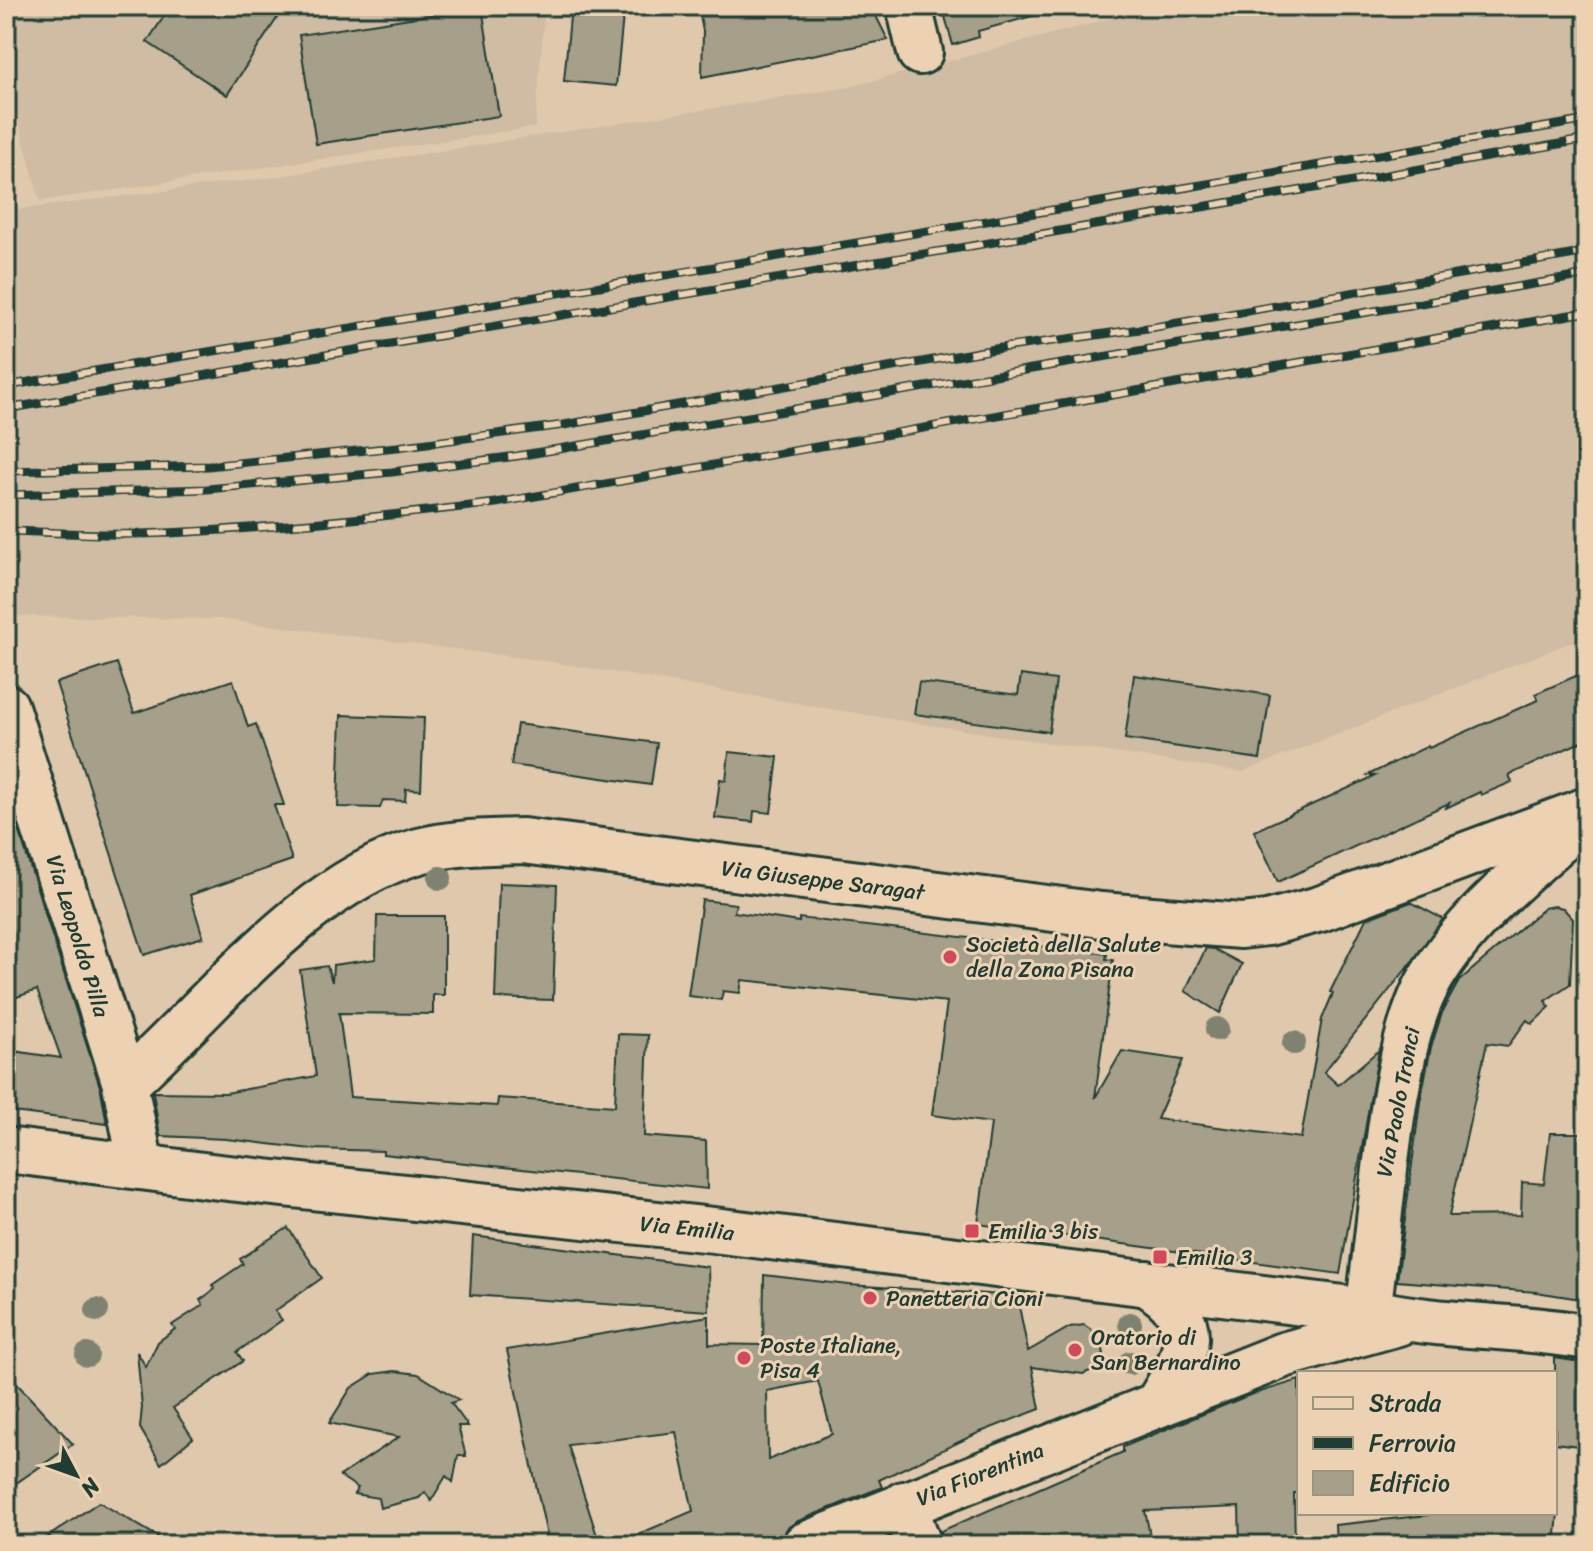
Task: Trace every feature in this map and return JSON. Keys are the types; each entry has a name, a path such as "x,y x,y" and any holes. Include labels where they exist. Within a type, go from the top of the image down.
{"street":[{"path":"909,6 920,52"},
{"name":"Via Leopoldo Pilla","path":"6,707 125,1084 141,1167"},
{"name":"Via Giuseppe Saragat","path":"125,1084 285,930 321,900 399,858 448,845 523,841 1101,915 1241,926 1268,923 1320,909 1587,813"},
{"name":"Via Paolo Tronci","path":"1388,1316 1384,1162 1402,1060 1417,1007 1440,966 1478,919 1587,813"},
{"name":"Via Emilia","path":"6,1150 714,1230 1388,1316"},
{"path":"1146,1283 1174,1303 1186,1336 1180,1367 1157,1405"},
{"path":"1388,1316 1491,1324 1587,1337"},
{"name":"Via Fiorentina","path":"805,1545 1388,1316"},
{"path":"904,1504 919,1545"}],"shaded area":[{"path":"6,6 545,6 535,127 40,201 6,74"},
{"path":"1158,6 1587,6 1587,636 1242,772 903,721 546,661 220,619 6,616 6,211 267,178 850,87"}],"building":[{"path":"171,6 285,6 227,95 147,42"},
{"path":"571,6 624,6 616,86 564,81"},
{"path":"698,6 871,6 888,40 702,77 703,31"},
{"path":"942,6 1035,6 1036,15 978,31 979,37 953,45"},
{"path":"482,7 499,116 316,144 299,35"},
{"path":"117,663 134,713 233,680 248,727 256,724 284,805 274,805 292,860 190,895 203,937 144,955 56,683"},
{"path":"1587,671 1587,739 1509,775 1512,782 1481,795 1480,792 1446,808 1449,803 1278,882 1254,831 1375,776 1368,775 1428,746 1538,700 1535,694"},
{"path":"1021,675 1056,680 1049,732 914,714 919,682 1018,695"},
{"path":"1134,675 1270,695 1260,759 1125,739"},
{"path":"341,715 424,718 421,790 406,789 405,801 383,800 380,808 338,807"},
{"path":"517,724 657,743 651,785 511,765"},
{"path":"729,752 778,757 771,813 754,811 753,822 715,818 720,779 726,780"},
{"path":"11,806 101,1090 107,1124 6,1111 6,1050 61,1058 37,990 14,998 6,975 6,807"},
{"path":"499,883 557,885 553,1000 495,998"},
{"path":"702,900 736,904 734,912 799,922 799,918 1107,954 1106,959 1113,960 1095,1098 1122,1051 1183,1060 1157,1119 1301,1138 1322,1019 1333,993 1330,992 1366,919 1411,902 1443,919 1324,1072 1338,1085 1379,1050 1340,1274 978,1224 991,1123 932,1115 947,1002 742,980 740,993 723,991 721,1000 688,996"},
{"path":"1544,908 1563,908 1573,919 1570,984 1545,1001 1550,1007 1532,1024 1527,1020 1508,1046 1487,1043 1449,1216 1521,1215 1522,1182 1544,1184 1550,1133 1587,1133 1587,1300 1536,1292 1397,1281 1420,1102 1431,1047 1443,1010 1459,981"},
{"path":"377,916 444,916 444,995 433,995 433,1014 339,1013 350,1097 497,1106 498,1098 615,1106 618,1034 648,1035 644,1136 706,1141 707,1189 383,1154 383,1151 311,1149 226,1139 160,1136 153,1092 226,1093 316,1076 300,970 327,966 332,982 333,965 376,959"},
{"path":"1206,948 1242,964 1220,1013 1185,991"},
{"path":"288,1228 322,1278 275,1311 282,1320 237,1352 243,1361 173,1408 193,1438 161,1464 140,1428 142,1407 137,1352 146,1367 158,1342 175,1329 172,1325 203,1305 200,1300 215,1289 212,1285 243,1264 240,1259 256,1247"},
{"path":"473,1236 708,1267 709,1311 470,1295"},
{"path":"764,1275 849,1285 1017,1296 1028,1351 1070,1327 1084,1325 1100,1336 1104,1354 1095,1369 1083,1374 1032,1367 1040,1409 978,1433 879,1480 882,1487 796,1522 785,1530 781,1545 613,1545 693,1511 676,1432 568,1445 600,1545 549,1545 507,1350 709,1316 709,1344 763,1345","holes":["818,1381 832,1434 768,1460 767,1391"]},
{"path":"1555,1358 1587,1363 1587,1447 1557,1443"},
{"path":"395,1371 418,1374 459,1400 451,1403 468,1426 458,1426 466,1456 458,1456 453,1482 446,1476 431,1501 425,1492 419,1498 380,1508 378,1498 354,1494 358,1488 340,1476 399,1437 329,1423 351,1388 373,1374"},
{"path":"6,1372 73,1444 6,1490"},
{"path":"1297,1381 1295,1545 1240,1545 1239,1507 1145,1511 1152,1545 943,1545 941,1531 1123,1452 1123,1447 1247,1396"},
{"path":"99,1502 172,1545 36,1545"},
{"path":"1558,1513 1555,1545 1336,1545 1335,1525 1428,1515"}],"railway":[{"path":"6,386 1587,120"},
{"path":"6,409 1587,139"},
{"path":"6,471 208,466 397,447 564,425 1001,348 1155,327 1587,252"},
{"path":"6,495 207,489 392,472 517,456 1587,275"},
{"path":"6,531 186,532 319,522 496,503 1587,312"}],"place":[{"name":"Società della Salute della Zona Pisana","path":"950,957"},
{"name":"Emilia 3 bis","path":"972,1231"},
{"name":"Emilia 3","path":"1160,1257"},
{"name":"Panetteria Cioni","path":"870,1298"},
{"name":"Oratorio di San Bernardino","path":"1075,1350"},
{"name":"Poste Italiane, Pisa 4","path":"744,1358"}]}
